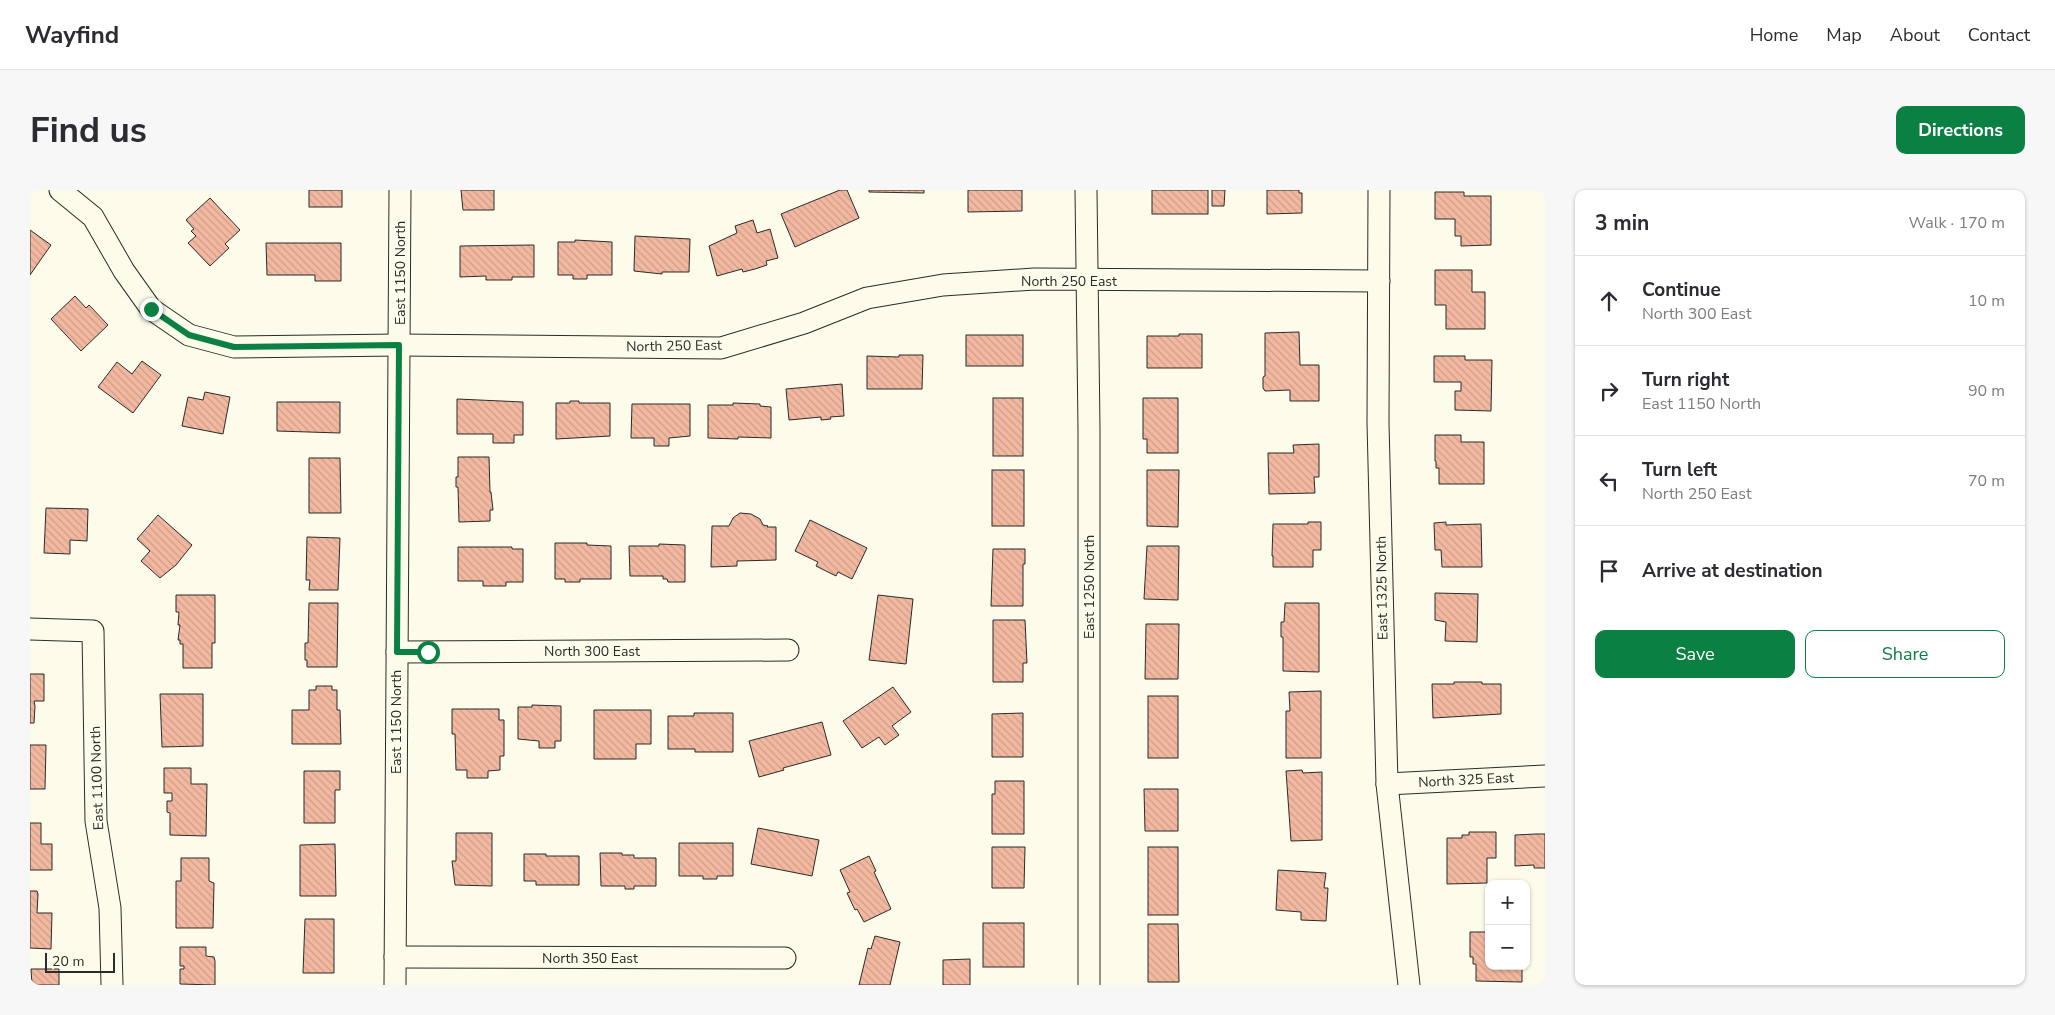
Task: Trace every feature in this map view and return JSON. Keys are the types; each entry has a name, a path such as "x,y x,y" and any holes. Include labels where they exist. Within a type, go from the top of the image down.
{"street":[{"name":"North 250 East","path":"60,190 93,217 124,271 151,309 189,335 234,347 399,345 721,348 804,323 867,298 943,285 1034,279 1086,281 1379,282"},
{"name":"East 1150 North","path":"394,985 400,190"},
{"name":"East 1250 North","path":"1086,190 1089,429 1090,985"},
{"name":"East 1325 North","path":"1379,190 1378,423 1387,784 1409,985"},
{"name":"East 1100 North","path":"30,629 93,631 96,821 110,908 112,985"},
{"name":"North 300 East","path":"397,652 788,650"},
{"name":"North 325 East","path":"1387,784 1545,776"},
{"name":"North 350 East","path":"395,957 784,958"}],"building":[{"path":"309,190 342,190 342,207 309,207"},
{"path":"461,190 494,190 494,210 463,210"},
{"path":"840,190 847,190 859,218 795,247 781,214"},
{"path":"869,190 924,190 924,193 869,192"},
{"path":"968,190 1022,190 1022,211 968,212"},
{"path":"1152,190 1208,190 1208,214 1152,214"},
{"path":"1212,190 1225,190 1224,206 1212,206"},
{"path":"1267,190 1299,190 1299,193 1302,193 1302,213 1267,214"},
{"path":"1435,192 1464,192 1464,196 1491,196 1491,245 1461,246 1461,236 1455,236 1455,219 1435,219"},
{"path":"210,198 240,230 225,244 229,248 210,266 188,243 196,236 191,231 194,229 186,220"},
{"path":"753,220 757,233 770,229 778,258 766,261 767,265 755,269 743,272 742,269 717,276 709,246 737,233 735,226"},
{"path":"30,230 51,245 30,275"},
{"path":"635,236 690,239 689,272 662,272 662,274 634,271"},
{"path":"575,240 612,242 612,275 587,275 587,279 573,279 573,275 558,275 558,242 575,242"},
{"path":"266,243 341,243 341,281 315,281 315,275 267,275"},
{"path":"534,245 534,277 512,277 512,280 486,280 486,276 460,277 460,246"},
{"path":"1435,270 1472,270 1472,292 1485,292 1485,329 1446,329 1446,305 1435,305"},
{"path":"75,296 86,308 89,305 108,325 81,351 51,319"},
{"path":"1299,332 1300,365 1319,365 1319,401 1290,401 1290,390 1265,391 1263,388 1263,377 1265,376 1265,333"},
{"path":"1179,334 1202,334 1202,368 1147,368 1147,336 1179,336"},
{"path":"966,335 1023,335 1023,366 966,366"},
{"path":"899,355 923,355 922,389 867,389 867,356 899,357"},
{"path":"1434,356 1465,356 1465,360 1492,360 1491,411 1455,410 1455,391 1461,391 1461,382 1434,382"},
{"path":"142,361 161,375 133,413 98,387 117,362 132,374"},
{"path":"842,384 844,416 821,420 821,417 789,420 786,389"},
{"path":"205,392 230,397 223,434 182,426 188,397 203,400"},
{"path":"993,398 1023,398 1023,456 993,456"},
{"path":"1143,398 1178,398 1178,453 1147,453 1147,439 1143,439"},
{"path":"457,399 523,402 523,435 514,435 514,443 493,443 493,434 457,434"},
{"path":"570,401 579,401 579,403 610,403 610,436 556,439 556,403 570,403"},
{"path":"277,402 340,402 340,433 277,431"},
{"path":"733,403 760,404 760,406 771,407 771,438 708,438 708,405 733,405"},
{"path":"632,404 690,404 690,436 669,438 669,446 654,446 654,438 631,438"},
{"path":"1435,435 1461,435 1461,442 1484,442 1484,484 1439,484 1439,468 1436,468 1435,461"},
{"path":"1319,444 1319,477 1314,477 1315,493 1269,494 1268,453 1294,453 1293,445"},
{"path":"458,457 489,457 490,492 493,510 490,510 490,521 459,522 458,487 456,487"},
{"path":"309,458 340,458 341,513 309,513"},
{"path":"992,470 1024,470 1024,526 992,526"},
{"path":"1147,470 1179,470 1178,527 1147,526"},
{"path":"46,508 88,509 87,541 70,540 70,554 44,553"},
{"path":"740,513 751,514 760,519 763,525 767,527 776,527 776,560 737,561 737,566 711,567 712,526 729,526 733,518"},
{"path":"158,515 192,545 176,565 160,578 141,561 150,551 137,539"},
{"path":"810,520 867,548 852,579 838,572 836,576 816,566 818,562 795,551"},
{"path":"1308,522 1321,522 1321,550 1313,550 1313,567 1273,567 1273,524 1308,524"},
{"path":"1446,522 1446,525 1481,524 1482,567 1442,567 1441,550 1435,550 1434,523"},
{"path":"307,537 340,538 338,590 309,590 310,580 306,580"},
{"path":"555,543 587,543 587,545 611,546 611,579 580,579 580,582 565,582 565,579 555,579"},
{"path":"659,544 685,545 685,582 668,582 667,579 663,579 663,576 630,576 629,546 659,546"},
{"path":"1147,546 1179,546 1178,600 1144,599"},
{"path":"458,547 512,547 512,549 523,549 523,582 506,582 506,586 483,586 483,581 458,581"},
{"path":"993,549 1025,549 1023,606 991,606"},
{"path":"1435,593 1478,594 1477,642 1445,641 1446,622 1435,620"},
{"path":"176,595 215,595 215,643 212,643 212,668 183,668 183,644 180,644 180,640 178,640 180,625 178,625 179,612 176,612"},
{"path":"878,595 913,599 906,664 869,660"},
{"path":"309,603 338,603 337,667 307,667 305,643 308,643"},
{"path":"1285,603 1319,603 1319,672 1283,671 1281,622 1284,622"},
{"path":"993,620 1025,620 1027,663 1023,663 1023,682 993,682"},
{"path":"1146,624 1179,624 1178,679 1145,679"},
{"path":"30,674 44,674 44,701 34,701 34,723 30,723"},
{"path":"1454,682 1501,684 1501,714 1433,718 1432,684 1454,684"},
{"path":"316,686 332,686 332,690 337,690 337,710 340,710 341,744 292,744 292,710 309,710 309,690 316,690"},
{"path":"893,687 911,712 892,726 899,735 885,745 879,737 862,748 843,721"},
{"path":"1321,691 1321,758 1286,758 1286,711 1290,711 1289,692"},
{"path":"160,694 203,694 203,746 162,747"},
{"path":"1148,696 1178,696 1178,758 1148,758"},
{"path":"532,705 561,706 561,741 555,741 555,748 539,748 539,741 518,739 518,707 532,707"},
{"path":"452,709 499,709 499,720 504,720 504,756 500,756 500,770 488,771 488,778 467,778 467,770 456,770 455,734 452,734"},
{"path":"594,710 651,710 651,744 636,744 636,759 594,759"},
{"path":"694,713 733,713 733,752 695,752 695,749 668,749 668,716 694,716"},
{"path":"1023,713 1023,757 992,757 992,714"},
{"path":"822,722 831,755 783,768 784,770 759,777 749,741"},
{"path":"30,745 46,745 45,789 30,789"},
{"path":"164,768 191,768 191,784 207,784 206,836 170,835 170,813 167,812 167,801 172,801 172,793 164,793"},
{"path":"1302,770 1303,773 1322,772 1322,840 1291,841 1286,771"},
{"path":"304,771 340,771 340,790 335,790 335,823 304,823"},
{"path":"995,781 1024,781 1024,834 992,834 992,794 995,794"},
{"path":"1144,789 1178,789 1178,831 1145,831"},
{"path":"30,823 41,823 41,844 52,844 52,870 30,870"},
{"path":"758,828 819,840 812,876 751,864"},
{"path":"1469,832 1496,832 1496,858 1487,858 1487,880 1485,880 1485,883 1447,884 1447,838 1462,838 1462,835 1469,835"},
{"path":"456,833 492,833 492,886 455,885 452,861 456,861"},
{"path":"1545,834 1545,868 1534,868 1534,865 1515,866 1515,835"},
{"path":"679,843 733,843 733,876 717,876 717,879 703,879 703,876 679,876"},
{"path":"335,844 336,896 300,896 300,845"},
{"path":"992,847 1025,847 1024,888 992,888"},
{"path":"1148,847 1178,847 1178,915 1148,915"},
{"path":"600,853 622,853 622,855 634,855 634,858 656,858 656,886 634,886 634,889 625,889 625,886 601,886"},
{"path":"524,854 579,856 579,885 536,885 536,881 524,881"},
{"path":"869,856 876,871 874,872 891,909 864,922 857,909 855,910 847,893 850,892 840,870"},
{"path":"181,858 209,858 209,881 214,883 213,928 176,928 176,881 181,881"},
{"path":"1278,870 1326,873 1324,888 1328,888 1326,921 1301,920 1301,912 1276,910"},
{"path":"30,891 37,891 38,894 37,913 52,913 51,949 30,948"},
{"path":"305,919 334,919 334,973 303,973"},
{"path":"983,923 1024,923 1024,967 983,967"},
{"path":"1148,924 1178,924 1179,982 1148,982"},
{"path":"1470,932 1485,932 1485,970 1522,970 1522,982 1476,981 1476,964 1473,964 1473,957 1470,957"},
{"path":"875,936 900,942 890,985 859,985 868,948 871,949"},
{"path":"180,947 206,947 206,956 214,957 215,961 215,985 180,984 180,969 184,969 184,966 180,966"},
{"path":"970,959 970,985 943,985 943,960"},
{"path":"31,969 59,969 59,985 32,985"}],"route":[{"path":"151,309 189,335 234,347 399,345 397,652 428,652"}]}
